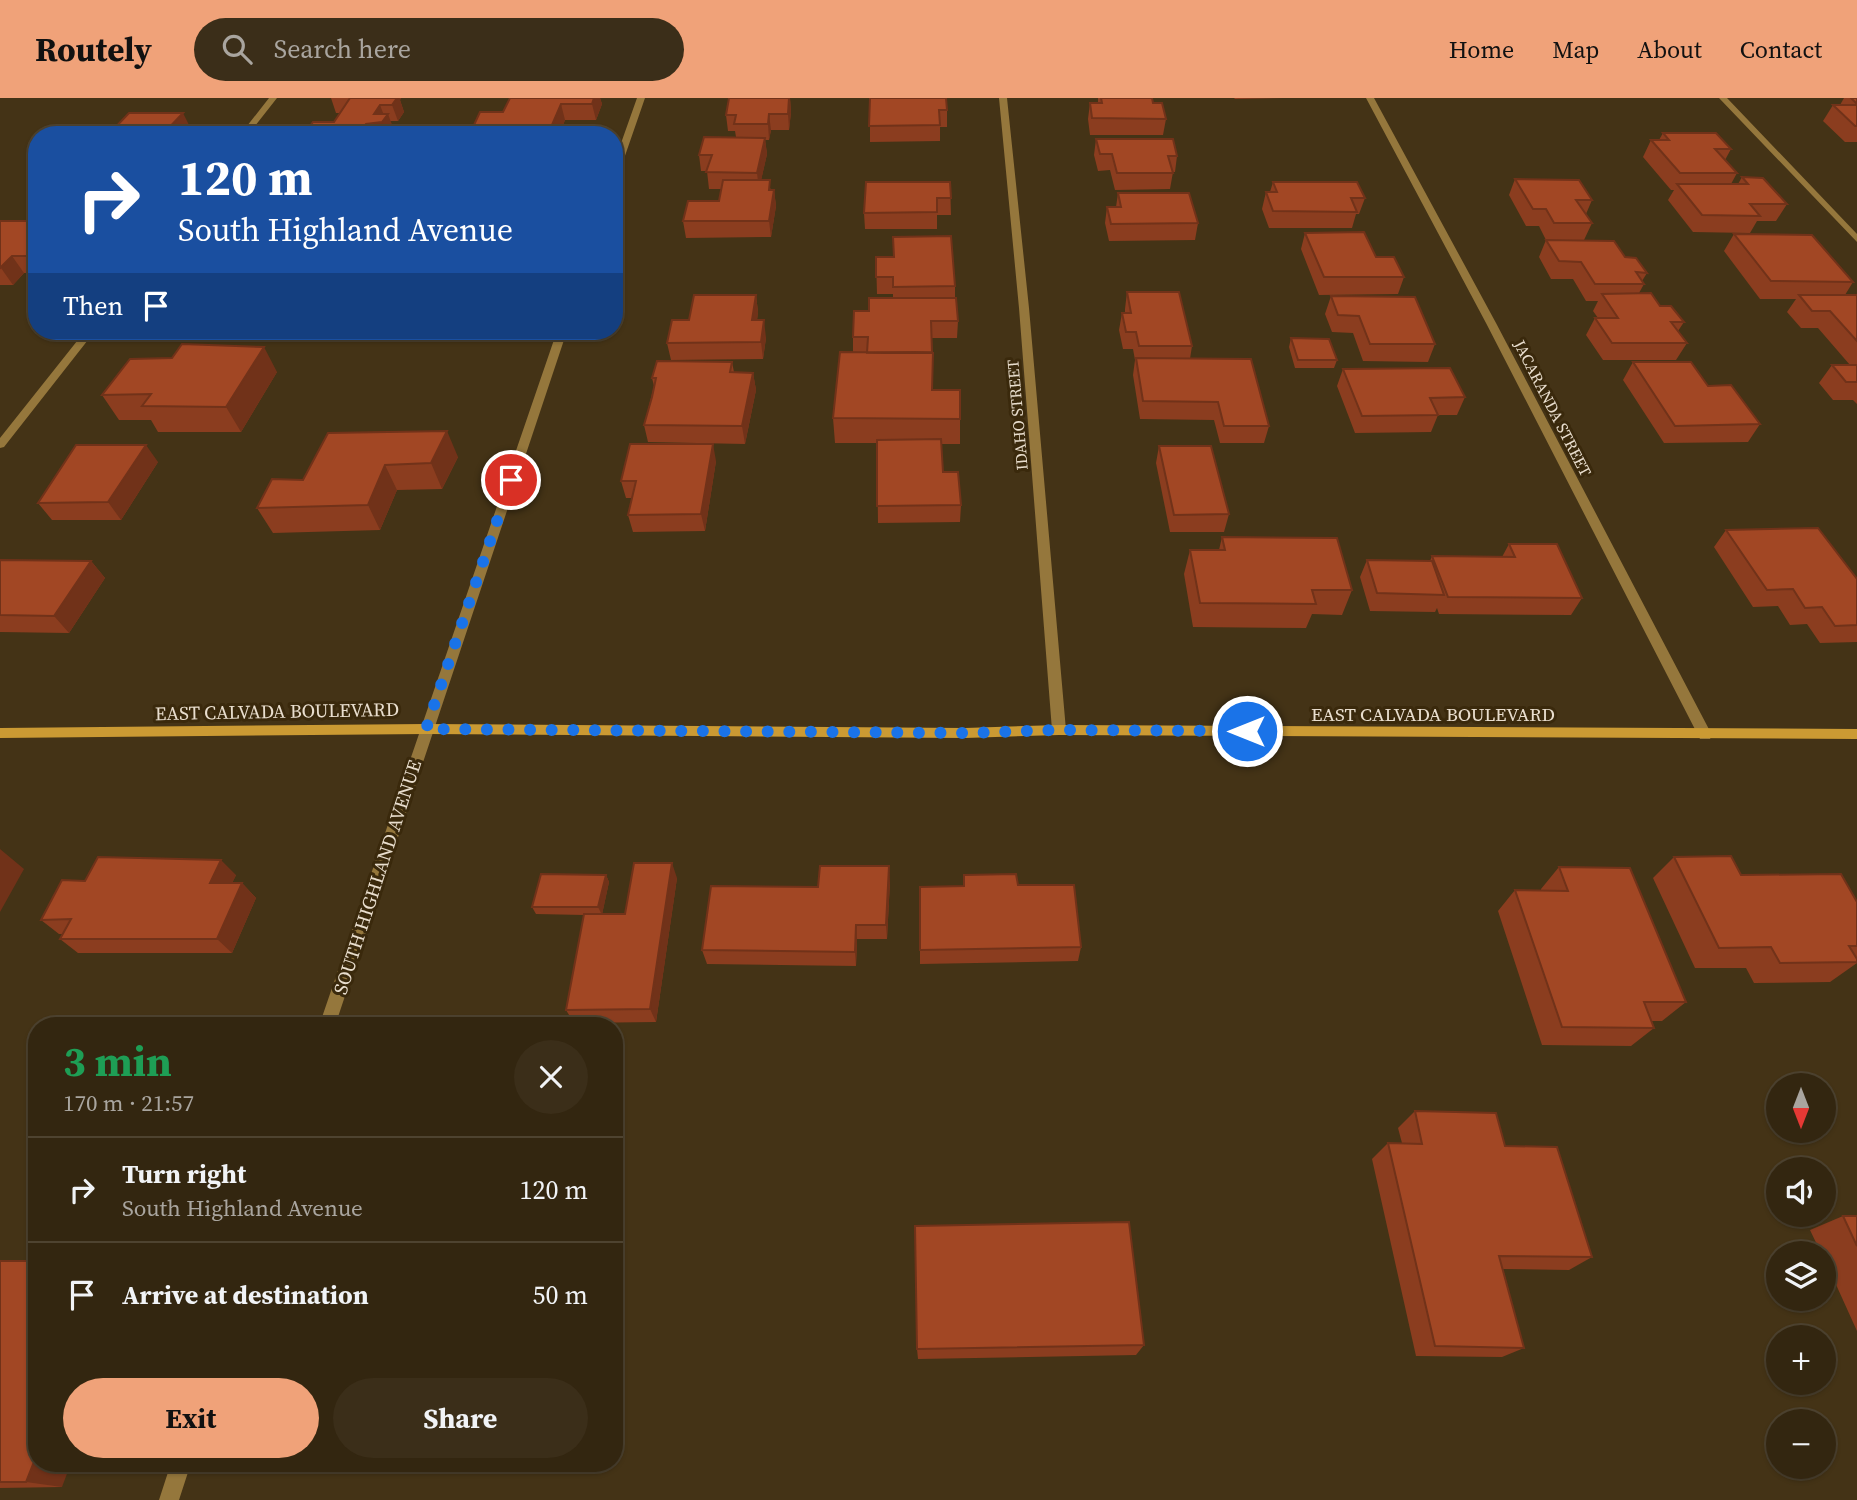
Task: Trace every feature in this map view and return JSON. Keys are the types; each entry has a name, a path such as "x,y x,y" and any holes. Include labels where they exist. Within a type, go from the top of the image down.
{"main road":[{"name":"EAST CALVADA BOULEVARD","path":"0,733 426,729 951,733 1059,730 1857,734"}],"street":[{"path":"251,126 273,98"},
{"path":"623,150 641,98"},
{"name":"IDAHO STREET","path":"1003,98 1024,308 1059,730"},
{"name":"JACARANDA STREET","path":"1370,98 1491,323 1705,735"},
{"path":"1724,98 1857,239"},
{"path":"0,444 83,340"},
{"name":"SOUTH HIGHLAND AVENUE","path":"330,1017 559,340"},
{"path":"169,1500 178,1472"}],"building":[{"path":"350,98 397,98 392,105 380,105 374,114 388,114 382,122 365,126 310,126 313,122 334,122"},
{"path":"510,98 594,98 592,104 561,104 552,125 474,125 480,112 503,112"},
{"path":"729,98 789,98 788,114 769,114 768,124 734,124 736,115 726,115"},
{"path":"870,98 946,98 947,110 939,110 940,125 869,126"},
{"path":"1101,98 1152,98 1153,103 1162,103 1166,119 1092,118 1090,103 1102,103"},
{"path":"1833,105 1857,105 1857,126 1855,126"},
{"path":"129,113 183,113 171,126 117,126"},
{"path":"1663,133 1716,133 1731,149 1715,149 1737,173 1680,173 1651,140 1669,140"},
{"path":"704,137 765,138 757,173 706,172 712,155 699,155"},
{"path":"1096,139 1173,139 1177,156 1168,156 1173,173 1117,173 1112,154 1100,154"},
{"path":"1742,177 1763,178 1787,204 1750,204 1760,216 1702,215 1677,184 1748,184"},
{"path":"1515,179 1579,180 1592,200 1576,200 1592,223 1554,223 1546,209 1533,209"},
{"path":"723,180 770,180 769,190 774,190 769,221 683,221 688,201 719,201"},
{"path":"866,182 950,182 951,198 937,198 937,212 864,213"},
{"path":"1273,182 1357,182 1365,198 1351,198 1357,212 1273,211 1266,192 1277,192"},
{"path":"1118,193 1189,193 1198,223 1111,224 1107,207 1121,207"},
{"path":"0,221 28,221 28,256 12,256 0,268"},
{"path":"1364,232 1376,257 1394,257 1404,277 1324,277 1305,233"},
{"path":"1734,234 1812,235 1853,282 1771,281"},
{"path":"951,236 955,286 893,287 893,277 876,277 876,257 894,257 893,237"},
{"path":"1546,240 1614,241 1625,257 1636,258 1647,273 1636,272 1644,284 1595,284 1581,262 1559,261"},
{"path":"1127,292 1179,292 1192,346 1139,346 1136,332 1126,332 1122,313 1131,313"},
{"path":"1651,293 1660,306 1671,306 1684,322 1671,322 1687,343 1612,343 1595,318 1618,318 1602,294"},
{"path":"694,295 756,295 752,320 764,320 761,342 667,343 672,320 689,320"},
{"path":"1799,295 1857,295 1857,341 1830,311 1812,311"},
{"path":"1331,296 1415,297 1435,344 1370,344 1359,316 1338,315"},
{"path":"869,298 956,298 958,321 931,321 932,352 867,353 868,337 853,337 854,311 869,311"},
{"path":"1291,338 1329,339 1337,360 1298,360"},
{"path":"182,344 264,347 226,407 142,406 151,394 102,395 130,359 172,358"},
{"path":"840,352 933,353 932,390 960,390 960,419 833,418"},
{"path":"1136,358 1251,359 1269,426 1224,426 1218,402 1143,401"},
{"path":"657,361 732,362 730,372 753,373 742,426 644,425 656,378 652,378"},
{"path":"1633,362 1691,362 1708,386 1731,385 1760,424 1675,426"},
{"path":"1832,365 1857,365 1857,382 1846,382"},
{"path":"1450,368 1465,397 1430,398 1438,415 1362,416 1343,369"},
{"path":"447,431 431,463 385,465 368,505 257,508 272,479 303,480 328,433"},
{"path":"941,439 943,472 958,472 961,505 877,506 877,440"},
{"path":"630,444 713,444 701,514 628,515 636,481 621,481"},
{"path":"76,445 146,445 108,502 38,503"},
{"path":"1159,446 1211,446 1229,514 1174,515"},
{"path":"1818,528 1857,579 1857,625 1835,626 1822,607 1805,608 1793,589 1767,590 1726,530"},
{"path":"1222,537 1337,538 1352,590 1312,590 1316,604 1200,603 1190,550 1225,550"},
{"path":"1509,544 1557,544 1582,598 1448,597 1432,556 1515,557"},
{"path":"0,560 91,561 54,616 0,615"},
{"path":"1367,560 1432,561 1444,595 1377,593"},
{"path":"1731,856 1741,875 1841,874 1857,902 1857,946 1849,946 1857,962 1780,963 1771,947 1719,948 1674,857"},
{"path":"98,857 221,860 210,883 242,883 217,939 60,939 71,919 41,920 62,880 85,881"},
{"path":"634,863 672,863 650,1009 566,1010 584,914 625,914"},
{"path":"820,866 889,866 886,925 856,925 855,952 702,950 711,886 818,887"},
{"path":"1559,867 1630,868 1686,1002 1644,1002 1654,1028 1562,1027 1515,890 1568,891"},
{"path":"541,874 606,875 598,907 532,907"},
{"path":"1016,874 1018,885 1074,885 1081,947 920,950 920,887 964,886 964,875"},
{"path":"1415,1111 1496,1113 1505,1146 1557,1147 1592,1257 1499,1256 1524,1348 1435,1346 1388,1143 1422,1144"},
{"path":"1843,1216 1857,1216 1857,1246"},
{"path":"1129,1222 1144,1345 917,1349 915,1226"},
{"path":"0,1261 28,1261 30,1472 26,1482 0,1482"}],"route":[{"path":"511,480 426,729 965,733 1059,730 1247,731"}]}
